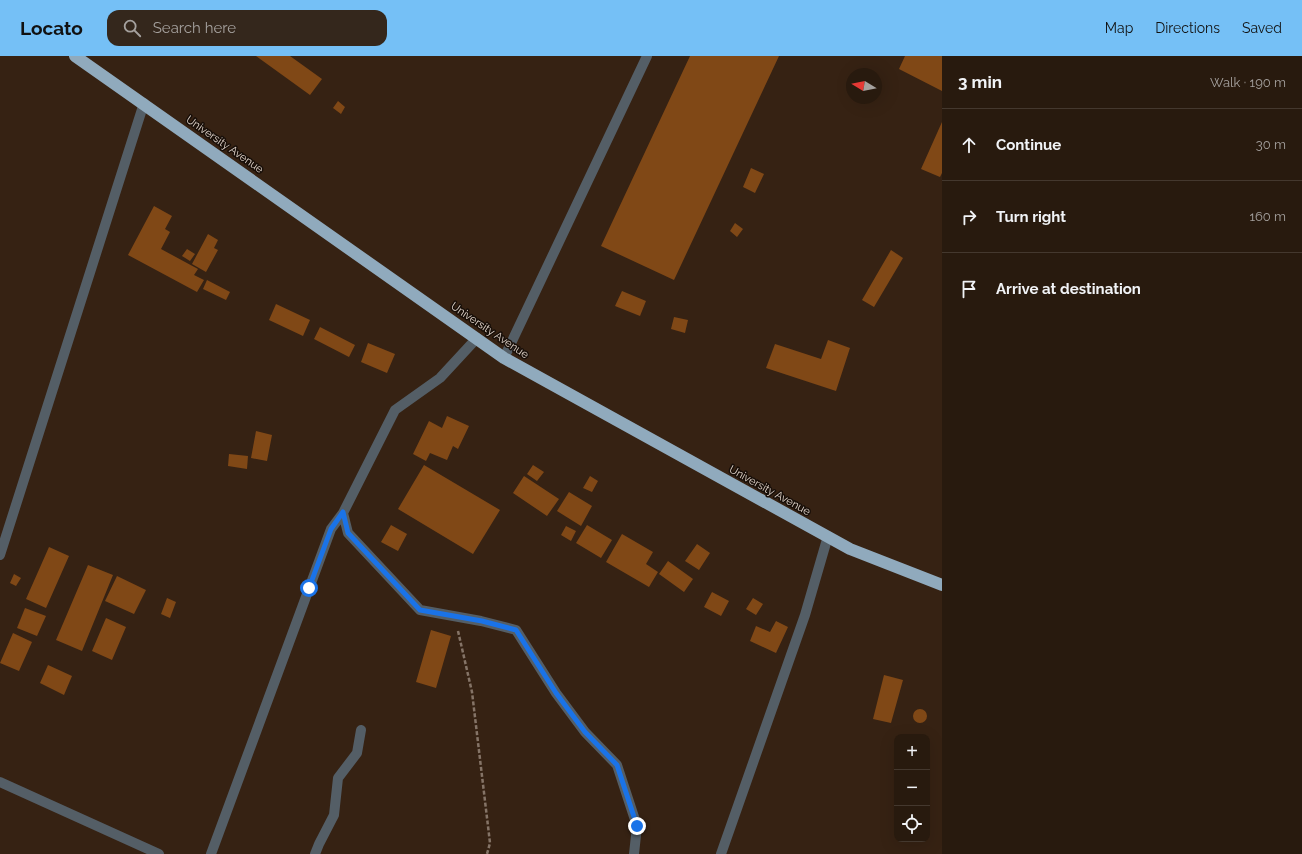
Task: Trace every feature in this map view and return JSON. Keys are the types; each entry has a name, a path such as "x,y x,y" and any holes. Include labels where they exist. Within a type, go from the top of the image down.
{"highway":[{"name":"University Avenue","path":"75,56 478,338 504,358 850,549 942,585"}],"street":[{"path":"504,358 647,56"},
{"path":"0,555 144,103"},
{"path":"211,854 331,529 343,512 395,410 440,378 478,338"},
{"path":"343,512 348,533 420,610 456,616 516,630 556,693 581,726 617,765 637,826 634,854"},
{"path":"721,854 804,615 828,536"},
{"path":"315,854 334,815 338,778 357,754 361,730"},
{"path":"0,782 159,854"}],"path":[{"path":"456,616 457,630 472,692 490,843 487,854"}],"building":[{"path":"256,56 290,56 322,79 310,95"},
{"path":"690,56 779,56 674,280 601,246"},
{"path":"905,56 942,56 942,91 899,69"},
{"path":"338,101 345,107 341,114 333,108"},
{"path":"942,122 942,173 940,177 921,169"},
{"path":"751,168 764,174 755,193 743,187"},
{"path":"154,206 172,216 165,229 170,232 161,249 198,269 194,275 204,280 197,292 128,255"},
{"path":"735,223 743,229 737,237 730,231"},
{"path":"208,234 218,240 214,248 218,250 206,272 192,264"},
{"path":"187,249 195,254 190,261 182,256"},
{"path":"891,250 903,258 874,307 862,300"},
{"path":"207,280 230,292 226,300 203,289"},
{"path":"622,291 646,301 640,316 615,306"},
{"path":"276,304 310,320 303,336 269,320"},
{"path":"674,317 688,320 685,333 671,329"},
{"path":"320,327 355,345 349,357 314,339"},
{"path":"828,340 850,348 836,391 766,368 775,344 821,359"},
{"path":"368,343 395,354 387,373 361,362"},
{"path":"447,416 469,426 458,449 453,446 447,460 430,453 426,461 413,454 429,421 442,428"},
{"path":"256,431 272,435 267,461 251,458"},
{"path":"229,454 248,456 247,469 228,466"},
{"path":"424,465 500,510 473,554 398,509"},
{"path":"533,465 544,472 537,481 527,474"},
{"path":"524,476 559,499 547,516 513,493"},
{"path":"590,476 598,481 592,492 583,488"},
{"path":"569,492 592,506 581,526 557,511"},
{"path":"391,525 407,534 398,551 381,542"},
{"path":"587,525 612,540 601,558 576,543"},
{"path":"566,526 576,531 571,541 561,535"},
{"path":"622,534 653,552 646,564 658,572 649,587 606,562"},
{"path":"697,544 710,553 699,570 685,561"},
{"path":"49,547 69,556 46,608 26,599"},
{"path":"668,561 693,579 684,592 659,574"},
{"path":"88,565 113,575 82,651 56,640"},
{"path":"14,574 21,578 16,586 10,583"},
{"path":"117,576 146,590 134,614 105,601"},
{"path":"712,592 729,601 721,616 704,607"},
{"path":"167,598 176,602 170,618 161,614"},
{"path":"753,598 763,604 756,615 746,609"},
{"path":"25,608 46,616 37,636 17,628"},
{"path":"106,618 126,627 112,660 92,651"},
{"path":"776,621 788,627 776,653 750,641 756,626 770,632"},
{"path":"431,630 451,636 436,688 416,682"},
{"path":"13,633 32,642 19,671 0,663"},
{"path":"48,665 72,676 64,695 40,683"},
{"path":"884,675 903,680 891,723 873,719"},
{"path":"920,709 925,711 927,716 925,721 920,723 915,721 913,716 915,711"}],"route":[{"path":"309,588 331,529 343,512 348,533 420,610 482,621 516,630 556,693 585,732 617,765 637,826"}]}
